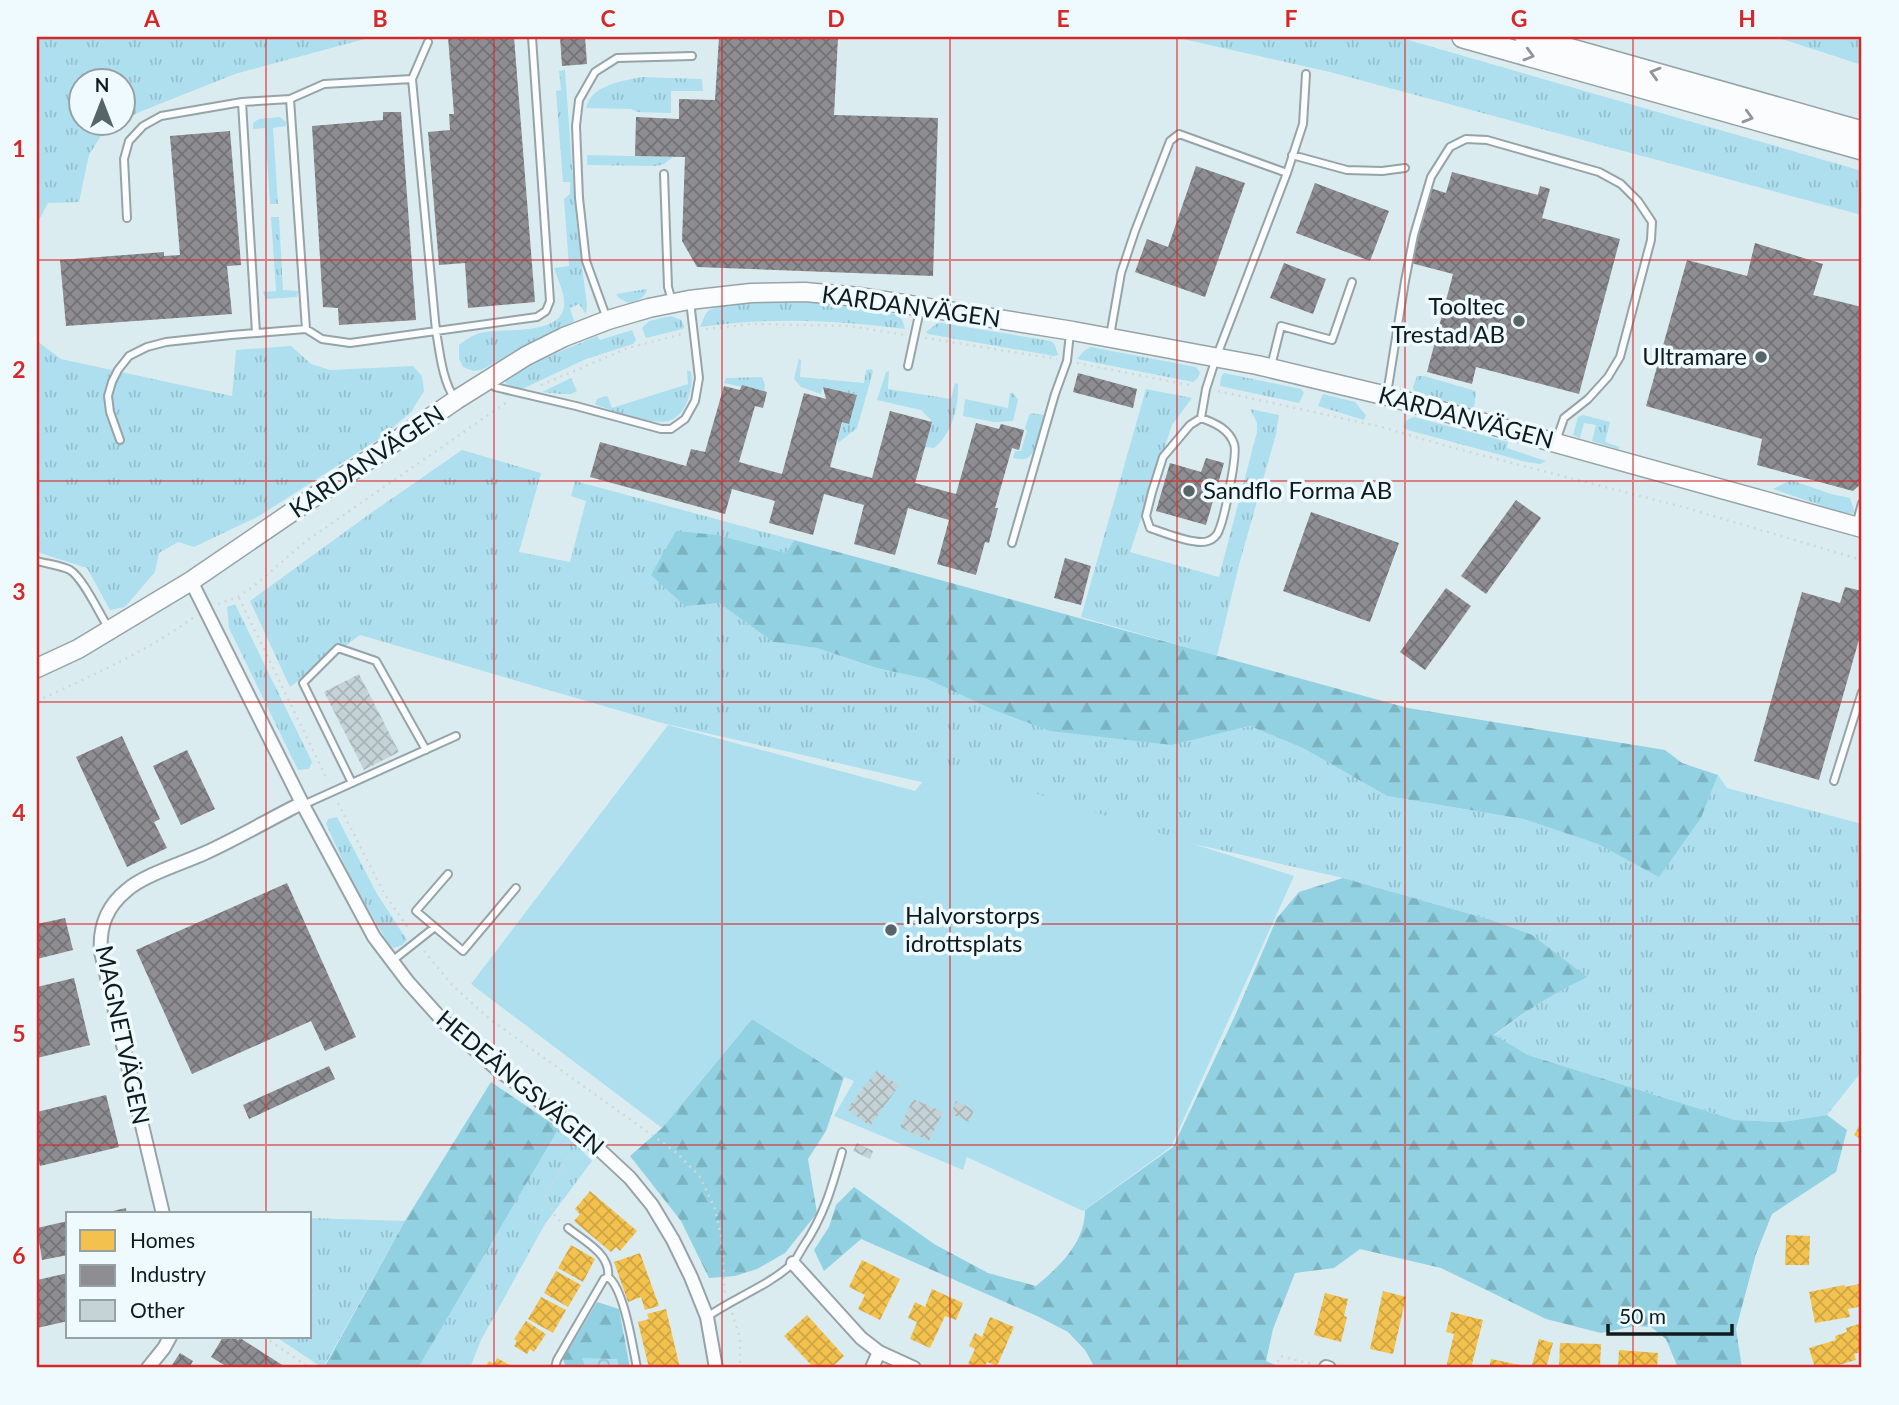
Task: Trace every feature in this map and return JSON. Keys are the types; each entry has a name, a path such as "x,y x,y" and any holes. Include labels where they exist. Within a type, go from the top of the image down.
{"main road":[{"path":"1463,37 1862,149"},
{"path":"1526,37 1862,132"}],"street":[{"name":"KARDANVÄGEN","path":"37,668 78,649 191,581 456,400 526,356 564,337 608,320 681,301 751,293 805,292 860,297 1070,331 1271,368 1387,396 1859,527"},
{"name":"HEDEÄNGSVÄGEN","path":"191,581 303,804 374,937 408,982 443,1021 497,1069 581,1133 630,1178 652,1205 679,1252 707,1317 716,1368"},
{"name":"MAGNETVÄGEN","path":"163,1212 101,952 100,935 105,918 128,889 303,804"},
{"path":"793,1263 861,1338 879,1352 914,1368"},
{"path":"148,1368 169,1338"},
{"path":"872,1368 879,1352"}],"lane":[{"path":"120,440 110,412 108,396 112,382 129,356 147,347 166,342 306,329 322,339 350,343 537,317 546,311 550,301 532,37"},
{"path":"428,42 412,79 436,331 440,356 450,390 456,400"},
{"path":"608,320 586,261 579,198 576,126 579,100 595,72 617,58 692,56"},
{"path":"1201,418 1216,423 1225,430 1235,445 1235,462 1219,533 1210,541 1200,543 1150,528 1146,516 1163,457 1190,425 1201,418 1206,389 1216,358 1303,124 1306,74"},
{"path":"127,218 124,159 129,141 144,126 161,116 242,102 290,99 324,84 412,79"},
{"path":"290,99 306,329"},
{"path":"242,102 256,333"},
{"path":"1110,338 1121,273 1170,141 1180,134 1287,173"},
{"path":"1387,396 1414,235 1431,177 1450,147 1466,139 1487,140 1599,172 1621,184 1653,222 1651,240 1619,357 1608,377 1588,399 1564,418 1556,443"},
{"path":"1292,155 1347,170 1382,171 1405,168"},
{"path":"488,379 495,387 660,429 671,429 685,419 695,401 699,378 693,330 681,301 668,287 664,174"},
{"path":"1271,368 1281,326 1332,340 1352,282"},
{"path":"908,366 920,307"},
{"path":"1012,543 1067,360 1070,331"},
{"path":"1859,527 1862,503"},
{"path":"37,561 66,568 74,573 109,630"},
{"path":"352,783 303,683 338,648 376,661 426,750"},
{"path":"1834,781 1862,692"},
{"path":"303,804 456,736"},
{"path":"447,874 416,911 463,951 516,888"},
{"path":"393,961 435,927"},
{"path":"707,1317 793,1263 825,1208 842,1152"},
{"path":"555,1368 557,1360 604,1279 608,1277 609,1268 603,1255 568,1228"},
{"path":"608,1277 613,1281 622,1303 637,1368"}],"path":[{"path":"37,701 164,638 205,608 238,597 306,541 519,393 628,348 693,330 752,324 849,326 1067,360 1371,424 1450,447 1683,506 1862,560"},
{"path":"238,597 384,893 417,942 453,986 491,1020 677,1153 701,1177 715,1209 721,1236 727,1303 736,1321 740,1338 740,1368"},
{"path":"568,1228 555,1216 546,1196 581,1133"},
{"path":"265,1338 310,1368"},
{"path":"1275,1368 1280,1356 1328,1368"}],"green space":[{"path":"37,37 372,37 235,74 136,114 136,66 66,66 66,136 101,136 89,155 79,202 48,203 37,224"},
{"path":"1174,37 1398,37 1862,171 1862,215 1330,72"},
{"path":"1776,37 1862,37 1862,65"},
{"path":"565,70 586,314 579,304 570,308 574,321 481,370 473,371 463,367 459,359 459,345 468,339 488,332 544,326 555,321 562,312 564,300 554,268 569,266 564,199 570,194 570,182 563,182 556,91 561,90 559,71"},
{"path":"642,77 702,79 703,91 671,91 671,113 586,108 594,94 608,85"},
{"path":"280,117 286,122 286,126 273,128 278,204 270,204 265,128 253,129 253,123 259,119"},
{"path":"587,155 673,157 657,166 587,165"},
{"path":"271,217 279,217 283,290 298,291 297,297 266,299 263,292 276,291"},
{"path":"647,289 642,297 628,303 616,294"},
{"path":"792,302 835,304 892,313 901,319 905,329 802,321 700,327 707,312 722,306"},
{"path":"671,316 681,320 683,329 646,338 642,328 649,321"},
{"path":"941,323 1051,341 1058,355 926,332"},
{"path":"632,330 636,340 633,344 586,359 522,389 506,384 508,378 545,358 597,336 600,340"},
{"path":"37,341 61,359 232,396 236,350 291,346 311,364 330,370 413,366 422,376 424,391 411,412 379,439 259,516 194,547 178,542 159,553 155,572 125,607 110,610 87,568 37,552"},
{"path":"1091,347 1196,367 1200,372 1193,382 1077,359"},
{"path":"799,359 800,377 864,383 866,370 872,369 857,428 838,443 843,421 850,419 857,395 823,387 821,394 801,387 794,379"},
{"path":"687,370 692,376 689,396 682,411 671,420 644,420 595,404 597,399 606,396 612,408 688,384"},
{"path":"889,371 888,389 951,399 955,383 958,384 957,401 950,427 934,448 924,447 931,420 921,410 877,400 886,372"},
{"path":"1224,373 1301,389 1304,393 1299,403 1220,386"},
{"path":"1417,376 1476,391 1474,409 1419,394 1413,387"},
{"path":"762,377 764,392 724,383 726,378"},
{"path":"571,378 577,391 571,394 542,392"},
{"path":"1146,389 1192,398 1172,425 1130,552 1219,577 1257,432 1257,423 1250,409 1279,415 1217,656 1081,617"},
{"path":"1010,393 1018,400 1013,421 994,422 963,416 965,399 1008,408"},
{"path":"1323,394 1355,402 1366,415 1364,420 1318,406"},
{"path":"1031,413 1044,415 1033,453 1026,459 1013,458 1015,451 1021,451"},
{"path":"1583,415 1610,422 1605,442 1620,447 1618,449 1592,441 1596,425 1584,423 1580,438 1573,435 1578,417"},
{"path":"1414,417 1508,442 1507,448 1546,461 1540,464 1527,462 1403,427 1407,420"},
{"path":"462,450 541,473 519,552 570,562 586,501 571,496 575,481 794,540 786,553 718,535 685,605 719,603 773,642 817,648 875,668 927,679 989,708 1172,745 1250,726 1303,748 1387,796 1523,819 1598,844 1659,876 1701,818 1718,775 1727,788 1862,824 1862,1071 1827,1115 1782,1122 1735,1120 1528,1055 1494,1036 1539,1004 1586,977 1488,919 1343,878 662,723 360,635 290,687 250,601"},
{"path":"1791,480 1850,498 1855,513 1847,514 1773,489"},
{"path":"676,531 718,535 786,553 794,540 1408,708 1665,750 1682,763 1718,775 1701,818 1659,877 1598,844 1523,819 1387,796 1303,748 1250,726 1172,745 1050,731 989,708 927,679 876,668 817,648 773,642 719,603 685,606 651,575"},
{"path":"235,604 312,762 309,769 298,770 229,628 227,607"},
{"name":"Halvorstorps idrottsplats","path":"668,725 915,791 932,771 947,765 1294,876 1171,1147 1083,1211 967,1157 963,1170 834,1116 854,1081 752,1019 662,1128 471,984"},
{"path":"337,817 377,894 407,940 402,945 394,948 389,945 352,881 326,824 328,819"},
{"path":"1343,878 1488,919 1532,935 1587,977 1539,1004 1494,1035 1528,1055 1735,1120 1782,1122 1827,1115 1847,1130 1836,1172 1772,1214 1756,1254 1736,1329 1742,1368 1678,1368 1666,1339 1651,1327 1635,1326 1601,1333 1546,1319 1441,1268 1360,1249 1334,1268 1295,1273 1273,1329 1266,1361 1282,1368 1095,1368 1085,1350 1068,1332 861,1239 824,1271 814,1250 829,1227 836,1205 854,1187 934,1244 988,1273 1036,1286 1062,1262 1076,1244 1084,1222 1085,1210 1173,1147 1234,1018 1277,918 1299,892"},
{"path":"752,1019 844,1077 826,1131 808,1159 817,1213 785,1253 757,1269 735,1276 709,1278 681,1221 630,1156 662,1128"},
{"path":"491,1082 559,1128 418,1368 324,1368 405,1221"},
{"path":"559,1128 592,1161 545,1224 481,1340 470,1368 418,1368"},
{"path":"312,1218 405,1221 323,1368 278,1338 312,1338"},
{"path":"597,1302 619,1309 630,1368 618,1368 617,1359 583,1359 586,1368 566,1368 563,1359"},
{"path":"582,1358 617,1359 618,1368 586,1368"}],"building: Homes":[{"path":"1862,1121 1862,1140 1854,1135"},
{"path":"590,1191 637,1231 620,1251 616,1247 611,1252 574,1221 580,1214 575,1209"},
{"path":"1786,1235 1810,1236 1809,1265 1785,1265"},
{"path":"571,1245 595,1259 583,1282 558,1268"},
{"path":"640,1253 659,1306 645,1310 641,1297 628,1302 614,1262"},
{"path":"862,1260 900,1279 880,1320 858,1309 865,1295 849,1287"},
{"path":"556,1271 581,1285 568,1307 544,1293"},
{"path":"1859,1284 1862,1306 1848,1309 1850,1317 1815,1323 1809,1292"},
{"path":"932,1289 963,1303 956,1320 945,1316 930,1348 910,1339 917,1322 908,1318 915,1302 925,1307"},
{"path":"1383,1291 1406,1297 1393,1354 1370,1349"},
{"path":"1325,1293 1348,1299 1341,1342 1314,1335"},
{"path":"541,1297 566,1310 553,1333 528,1319"},
{"path":"666,1309 680,1368 649,1368 638,1322 649,1319 647,1314"},
{"path":"1451,1312 1483,1320 1471,1368 1446,1368 1454,1334 1446,1332"},
{"path":"807,1315 844,1356 831,1368 814,1368 784,1336"},
{"path":"990,1317 1014,1327 997,1366 987,1362 984,1368 977,1368 968,1364 975,1349 969,1346 975,1333 982,1337"},
{"path":"526,1321 546,1334 534,1352 530,1349 527,1354 514,1346 517,1341 514,1339"},
{"path":"1862,1323 1862,1352 1854,1354 1856,1360 1828,1368 1815,1368 1809,1348 1836,1340 1835,1336 1847,1332 1846,1328"},
{"path":"1539,1339 1553,1343 1546,1368 1532,1365"},
{"path":"1560,1343 1601,1344 1600,1366 1559,1366"},
{"path":"1619,1350 1658,1353 1657,1368 1618,1368"},
{"path":"497,1358 515,1368 485,1368 489,1361 494,1364"},
{"path":"1491,1359 1529,1367 1489,1368"}],"building: Industry":[{"path":"448,37 514,37 535,302 468,308 465,263 439,265 428,132 450,130 449,114 454,114"},
{"path":"560,37 585,37 587,64 562,66"},
{"path":"719,37 838,37 834,115 938,118 933,276 697,267 682,241 685,157 635,156 636,117 679,119 679,99 715,100"},
{"path":"383,112 401,112 416,320 339,325 338,308 323,307 312,126 383,120"},
{"path":"230,131 241,265 227,266 232,314 66,326 60,260 164,252 164,256 180,255 170,136"},
{"path":"1196,166 1245,183 1205,297 1135,272 1147,239 1168,247"},
{"name":"Tooltec Trestad AB","path":"1452,172 1538,195 1540,186 1550,189 1542,218 1620,239 1579,394 1476,367 1472,384 1427,372 1453,274 1411,263 1430,188 1446,193"},
{"path":"1315,183 1389,211 1370,261 1296,233"},
{"name":"Ultramare","path":"1755,243 1823,264 1813,295 1862,307 1862,483 1853,491 1757,465 1762,439 1646,406 1687,260 1747,276"},
{"path":"1284,263 1326,279 1313,314 1270,298"},
{"path":"1078,373 1137,389 1133,408 1073,392"},
{"path":"742,385 767,392 763,408 755,406 739,462 782,474 804,393 826,399 823,387 857,395 849,424 842,422 830,467 872,478 890,411 932,422 915,483 956,494 976,423 999,429 1001,424 1024,430 1019,450 1012,448 995,508 998,508 989,543 985,542 976,575 937,564 949,520 908,508 895,555 854,544 864,505 824,494 813,535 769,523 775,501 732,489 725,514 590,477 600,442 686,466 691,449 705,452 724,386 740,390"},
{"name":"Sandflo Forma AB","path":"1206,458 1224,463 1206,525 1156,511 1170,463 1201,472"},
{"path":"1516,500 1541,518 1486,594 1461,576"},
{"path":"1311,512 1399,543 1370,622 1283,591"},
{"path":"1065,558 1091,566 1081,605 1054,598"},
{"path":"1845,587 1862,591 1862,629 1819,780 1754,761 1802,592 1840,603"},
{"path":"1446,588 1471,606 1425,670 1400,652"},
{"path":"122,736 160,819 154,822 167,848 127,867 76,757"},
{"path":"187,750 215,809 181,825 153,766"},
{"path":"287,883 356,1037 325,1051 311,1021 192,1074 136,950"},
{"path":"65,918 73,950 37,959 37,924"},
{"path":"74,978 90,1045 37,1058 37,987"},
{"path":"329,1066 335,1079 249,1119 243,1105"},
{"path":"106,1095 119,1147 40,1166 37,1153 37,1112"},
{"path":"126,1208 127,1212 108,1212"},
{"path":"66,1221 66,1255 42,1260 37,1228"},
{"path":"66,1273 66,1321 37,1328 37,1280"},
{"path":"222,1338 240,1338 287,1368 229,1368 211,1357"},
{"path":"180,1353 193,1361 189,1368 170,1368"}],"building: Other":[{"path":"359,674 399,752 364,770 324,692"},
{"path":"877,1070 899,1086 870,1126 847,1109"},
{"path":"913,1099 943,1112 929,1141 900,1127"},
{"path":"956,1101 974,1110 969,1122 951,1114"},
{"path":"857,1143 873,1151 870,1159 853,1151"}],"place":[{"name":"Tooltec Trestad AB","path":"1519,321"},
{"name":"Ultramare","path":"1761,357"},
{"name":"Sandflo Forma AB","path":"1189,491"},
{"name":"Halvorstorps idrottsplats","path":"891,930"}]}
